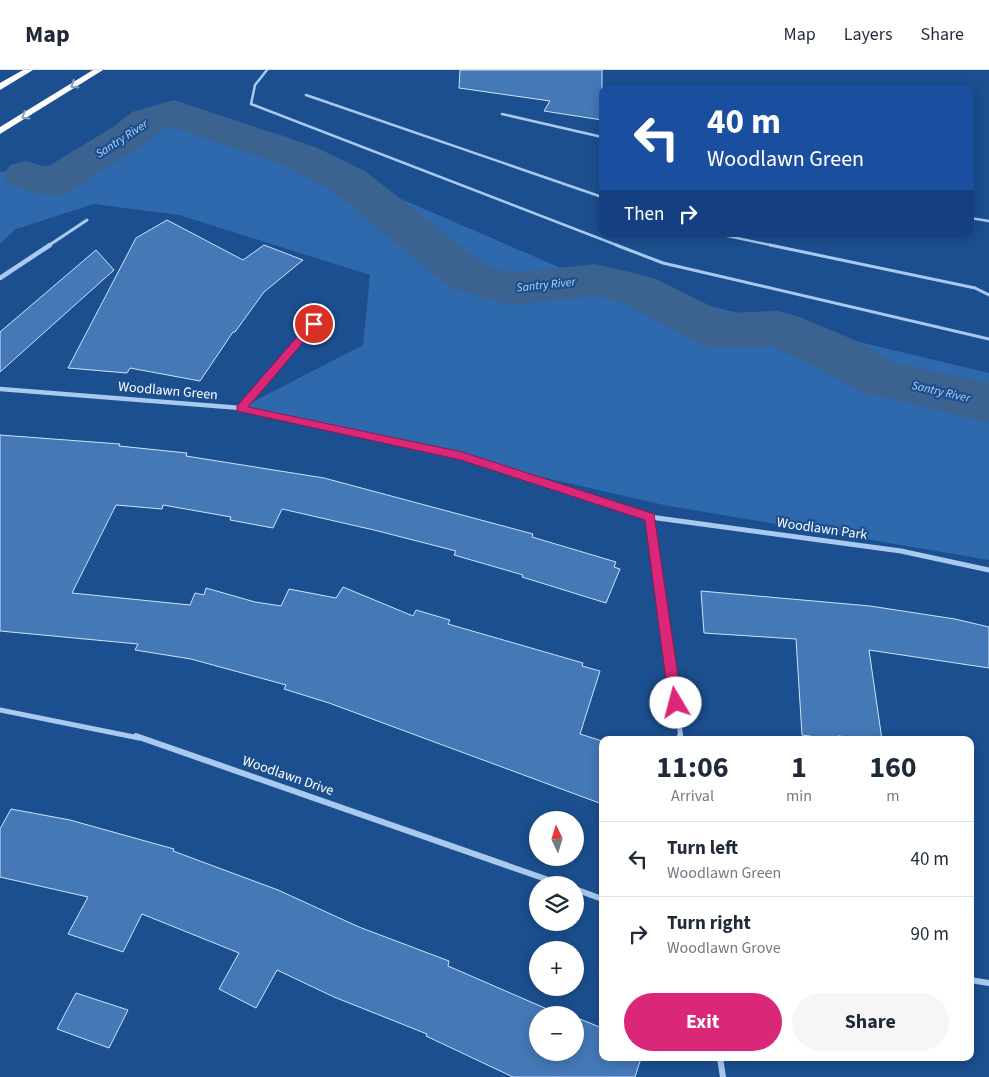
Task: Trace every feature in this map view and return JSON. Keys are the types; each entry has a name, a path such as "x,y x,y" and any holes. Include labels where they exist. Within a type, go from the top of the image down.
{"highway":[{"path":"0,87 29,70"},
{"path":"0,131 99,70"}],"street":[{"path":"0,278 87,220"},
{"path":"241,408 314,324"},
{"name":"Woodlawn Green","path":"0,389 241,408 462,456 650,517"},
{"path":"650,517 680,736"},
{"name":"Woodlawn Park","path":"650,517 901,551 989,570"},
{"name":"Woodlawn Drive","path":"0,710 132,735 537,876"},
{"path":"584,892 599,898"},
{"path":"974,981 989,983"},
{"path":"720,1061 722,1077"}],"lane":[{"path":"267,70 255,85 251,104 663,263 989,339"},
{"path":"306,95 599,197"},
{"path":"502,114 599,136"},
{"path":"974,219 989,221"},
{"path":"732,237 975,288 989,295"}],"shaded area":[{"path":"143,114 168,123 229,120 287,137 392,195 591,281 636,292 638,289 989,373 989,560 664,505 241,408 363,345 370,275 179,215 94,204 16,229 0,244 0,172 60,164"}],"building":[{"path":"460,70 602,70 602,85 599,85 599,120 544,111 550,101 459,88"},
{"path":"167,220 243,260 264,245 303,260 264,292 235,332 233,332 200,381 130,368 127,373 68,368 136,238"},
{"path":"96,250 114,270 0,372 0,332"},
{"path":"0,435 120,444 119,446 187,453 186,456 324,478 533,534 532,537 616,562 614,567 620,569 606,603 522,577 523,575 454,555 456,551 282,509 273,528 230,520 231,517 163,505 162,509 116,505 72,593 190,605 195,593 204,595 206,588 255,602 281,606 289,589 336,598 343,587 413,616 416,610 450,620 448,624 583,663 582,666 600,671 580,734 599,740 599,803 329,703 284,689 286,685 191,659 135,650 138,644 0,631"},
{"path":"701,591 870,606 955,619 989,627 989,668 869,650 881,736 809,736 802,735 796,639 704,633"},
{"path":"11,809 70,820 174,849 173,851 278,890 359,927 449,961 448,966 540,1006 529,1006 529,1061 584,1061 584,1021 599,1027 599,1061 640,1061 635,1077 513,1077 426,1036 427,1034 334,997 277,970 256,1008 219,989 239,953 142,914 123,952 68,934 88,897 0,877 0,829"},
{"path":"76,993 128,1010 109,1048 57,1029"}],"waterway":[{"name":"Santry River","path":"26,175 52,183 128,136 147,121 174,113 299,156 349,181 467,276 510,289 595,280 638,290 717,331 778,328 832,352 882,379 934,389 989,403"}],"route":[{"path":"314,324 241,408 462,456 650,517 676,703"}]}
